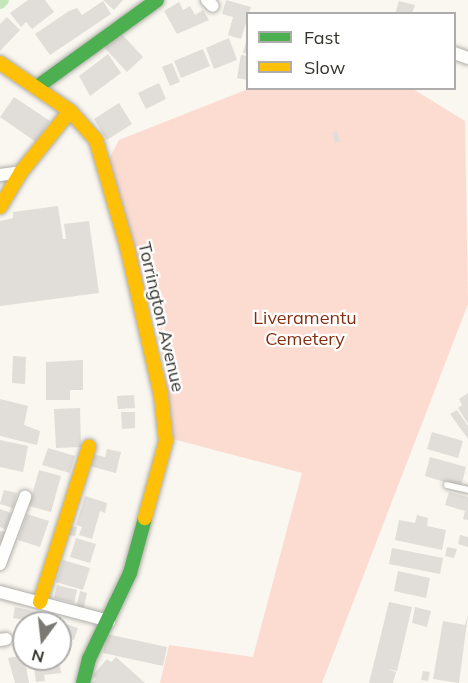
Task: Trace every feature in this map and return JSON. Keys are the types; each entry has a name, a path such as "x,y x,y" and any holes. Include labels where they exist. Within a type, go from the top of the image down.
{"main road":[{"path":"37,87 156,0"},
{"name":"Torrington Avenue","path":"0,63 70,111 96,140 156,373 166,441 130,573 89,659 82,683"},
{"path":"0,207 21,172 70,111"},
{"path":"40,602 89,447"}],"street":[{"path":"0,175 21,172"},
{"path":"0,564 25,497"},
{"path":"0,592 109,621"}],"lane":[{"path":"447,485 468,490"}],"green space":[{"name":"Liveramentu Cemetery","path":"246,90 415,90 465,121 468,304 322,683 160,683 169,645 253,657 302,473 173,439 157,320 127,247 107,163 119,140"}],"building":[{"path":"28,0 45,0 54,12 32,29 26,22 21,27 10,13"},
{"path":"103,0 123,0 114,10"},
{"path":"226,0 251,7 249,12 246,12 246,23 241,39 228,35 233,17 222,14"},
{"path":"103,1 111,14 50,55 35,34 69,11 77,8 82,15"},
{"path":"399,1 415,5 413,12 396,12"},
{"path":"179,2 183,10 190,6 195,15 203,10 209,20 177,34 164,11"},
{"path":"7,17 20,30 0,51 0,24"},
{"path":"118,30 143,57 127,72 102,45"},
{"path":"229,38 237,60 214,69 206,48"},
{"path":"203,49 210,66 181,78 174,61"},
{"path":"108,54 121,73 90,96 79,76"},
{"path":"241,55 246,56 246,80 237,78"},
{"path":"172,63 180,82 170,86 162,67"},
{"path":"159,83 166,99 146,109 138,93"},
{"path":"14,97 50,121 36,142 0,117"},
{"path":"119,103 132,124 107,140 94,119"},
{"path":"337,132 340,142 335,143 332,133"},
{"path":"58,206 63,239 66,239 64,224 89,221 99,293 0,306 0,221 13,218 13,212"},
{"path":"13,356 26,357 25,384 12,383"},
{"path":"83,360 83,390 70,390 70,400 46,400 46,362"},
{"path":"468,393 468,424 458,408 462,405 459,399"},
{"path":"134,395 135,408 118,409 117,396"},
{"path":"0,399 28,406 24,425 40,431 37,445 0,436"},
{"path":"80,408 81,447 56,448 54,409"},
{"path":"457,410 468,426 468,439 450,414"},
{"path":"121,412 135,412 135,428 122,429"},
{"path":"432,432 463,441 458,458 427,449"},
{"path":"0,440 28,446 23,472 0,467"},
{"path":"48,448 75,456 70,473 42,465"},
{"path":"107,449 121,452 116,473 89,466 92,454 105,457"},
{"path":"430,457 466,467 461,487 425,476"},
{"path":"39,470 61,476 51,512 29,506"},
{"path":"4,490 17,493 13,508 0,504"},
{"path":"449,492 468,497 468,520 463,519 465,511 445,505"},
{"path":"85,496 107,503 105,513 100,511 92,539 79,535 82,527 76,525"},
{"path":"0,509 11,513 5,529 0,527"},
{"path":"27,514 49,521 40,547 18,540"},
{"path":"417,515 428,518 427,526 446,530 442,550 395,540 399,520 415,523"},
{"path":"70,526 77,527 75,536 68,535"},
{"path":"0,531 5,532 2,550 0,550"},
{"path":"460,535 468,537 468,547 458,544"},
{"path":"76,538 96,544 90,563 70,557"},
{"path":"447,547 457,549 454,558 445,556"},
{"path":"392,548 443,558 440,574 389,564"},
{"path":"63,560 90,568 83,590 56,582"},
{"path":"398,571 430,578 426,598 394,591"},
{"path":"57,585 77,590 74,603 54,598"},
{"path":"80,591 87,593 83,611 76,609"},
{"path":"389,602 412,607 397,671 388,669 396,672 393,683 369,683"},
{"path":"15,607 33,611 14,611"},
{"path":"415,607 431,611 427,627 412,623"},
{"path":"468,615 459,683 433,679 443,621 465,625"},
{"path":"72,626 78,628 74,640 72,639"},
{"path":"107,634 167,647 163,666 103,653"},
{"path":"12,657 12,671 27,671 29,683 15,683 8,658"},
{"path":"116,657 145,683 92,683 96,679 92,676 107,659 111,662"},
{"path":"35,671 61,671 61,673 44,675 45,681 36,682"},
{"path":"423,671 430,672 428,681 421,680"}],"waterway":[{"path":"0,3 3,0"}],"traffic: fast":[{"path":"37,87 157,0"},
{"path":"83,683 89,659 130,573 145,518"}],"traffic: slow":[{"path":"0,63 70,111 96,140 127,247 161,396 166,441 145,518"},
{"path":"0,207 21,172 70,111"},
{"path":"40,602 89,447"}]}
